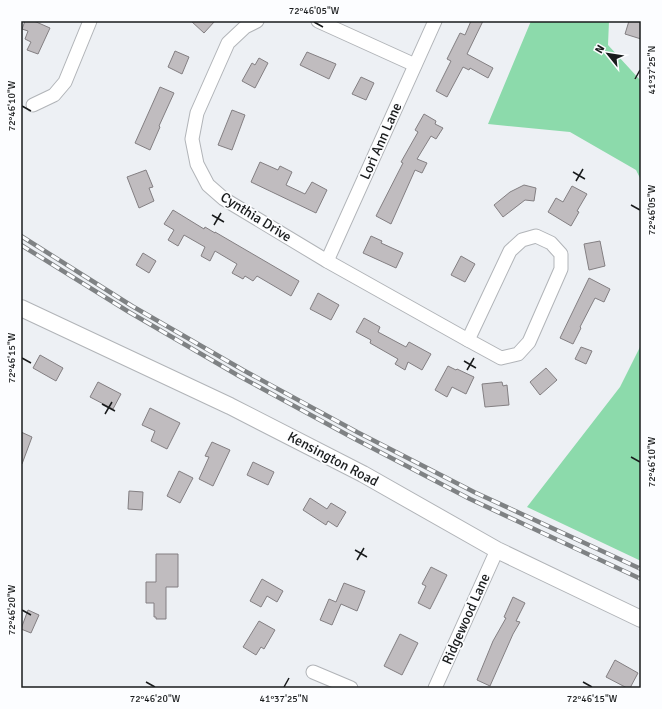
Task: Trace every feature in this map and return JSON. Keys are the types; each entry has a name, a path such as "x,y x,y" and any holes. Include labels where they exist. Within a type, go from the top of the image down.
{"street":[{"path":"33,105 54,95 65,82 90,21"},
{"name":"Cynthia Drive","path":"257,21 245,27 228,43 197,113 192,139 197,164 208,185 224,199 327,261 468,340 501,358 518,354 529,342 561,269 561,254 551,242 536,236 522,240 510,251 468,340"},
{"path":"318,21 415,65"},
{"name":"Lori Ann Lane","path":"327,261 435,21"},
{"name":"Kensington Road","path":"21,308 230,406 363,474 497,550 641,619"},
{"name":"Ridgewood Lane","path":"435,688 497,550"},
{"path":"314,672 351,688"}],"green space":[{"path":"531,21 609,21 608,45 641,81 641,180 636,170 570,132 488,124"},
{"path":"641,345 641,561 527,507 620,387"}],"building":[{"path":"25,21 34,21 50,28 38,54 27,50 31,42 25,39 28,31 22,29"},
{"path":"191,21 215,21 204,33"},
{"path":"471,21 483,21 467,54 493,68 488,78 470,68 469,70 463,67 447,97 436,91 451,61 447,59 460,33 465,35"},
{"path":"629,21 641,21 641,39 625,34"},
{"path":"175,51 189,57 182,74 168,67"},
{"path":"307,52 336,64 329,79 300,65"},
{"path":"259,58 268,63 255,88 242,81 252,63 255,65"},
{"path":"361,77 374,83 366,100 352,94"},
{"path":"160,87 174,93 150,150 135,143"},
{"path":"232,110 245,115 232,150 218,145"},
{"path":"424,114 436,121 435,124 443,128 436,139 431,136 417,159 427,163 422,173 415,170 391,224 376,216 403,163 401,162 418,132 415,130"},
{"path":"260,162 278,170 280,166 292,172 286,185 305,194 312,182 327,190 316,213 251,182"},
{"path":"146,170 153,187 149,188 154,201 139,208 127,177"},
{"path":"524,185 536,188 534,201 525,200 503,217 494,205 510,192"},
{"path":"572,186 587,194 577,211 579,212 571,226 548,212 556,198 563,202"},
{"path":"173,210 204,229 205,227 215,232 299,281 291,296 257,276 253,281 245,276 243,279 232,273 237,264 215,251 210,261 201,256 205,247 184,235 178,246 168,240 174,230 164,224"},
{"path":"371,236 382,241 381,243 403,253 396,268 363,253"},
{"path":"600,241 605,266 589,270 584,244"},
{"path":"143,253 156,261 149,273 136,265"},
{"path":"461,256 475,264 465,282 451,275"},
{"path":"589,278 610,289 604,302 595,298 573,344 560,338"},
{"path":"318,293 339,305 331,320 310,309"},
{"path":"364,318 380,327 378,332 406,347 409,342 431,354 422,370 408,362 405,370 395,364 398,359 370,343 371,340 356,332"},
{"path":"581,347 592,351 586,364 575,359"},
{"path":"40,355 63,368 56,381 33,368"},
{"path":"448,366 474,377 466,394 452,387 447,397 435,390"},
{"path":"546,368 557,380 540,395 530,382"},
{"path":"98,382 121,394 113,409 90,397"},
{"path":"502,382 503,386 507,385 509,405 485,407 482,384"},
{"path":"150,408 180,423 167,449 151,441 155,431 142,425"},
{"path":"21,432 32,437 22,464 21,464"},
{"path":"212,442 230,450 213,486 199,479 209,457 205,456"},
{"path":"253,462 274,472 268,485 247,475"},
{"path":"179,471 193,478 180,503 167,496"},
{"path":"129,491 143,492 142,510 128,509"},
{"path":"310,498 327,509 331,503 346,512 337,527 328,521 326,525 303,510"},
{"path":"156,554 178,554 178,587 166,587 166,619 156,619 156,617 154,617 154,603 146,603 146,582 156,582"},
{"path":"431,567 447,575 430,609 418,603 426,586 422,584"},
{"path":"262,579 283,591 277,602 267,596 261,607 250,601"},
{"path":"344,583 365,591 357,611 341,604 332,625 320,620 329,599 336,602"},
{"path":"513,597 525,603 516,621 520,622 513,634 490,686 477,680 493,641 506,618 504,617"},
{"path":"28,610 39,615 31,633 21,629"},
{"path":"259,621 275,630 264,649 261,647 256,655 243,647"},
{"path":"400,634 418,643 402,675 384,666"},
{"path":"615,660 638,673 630,688 627,688 606,677"}],"railway":[{"path":"21,236 132,306 243,370 357,432 474,492 641,569"},
{"path":"21,245 129,312 239,376 353,438 470,499 641,579"}]}
